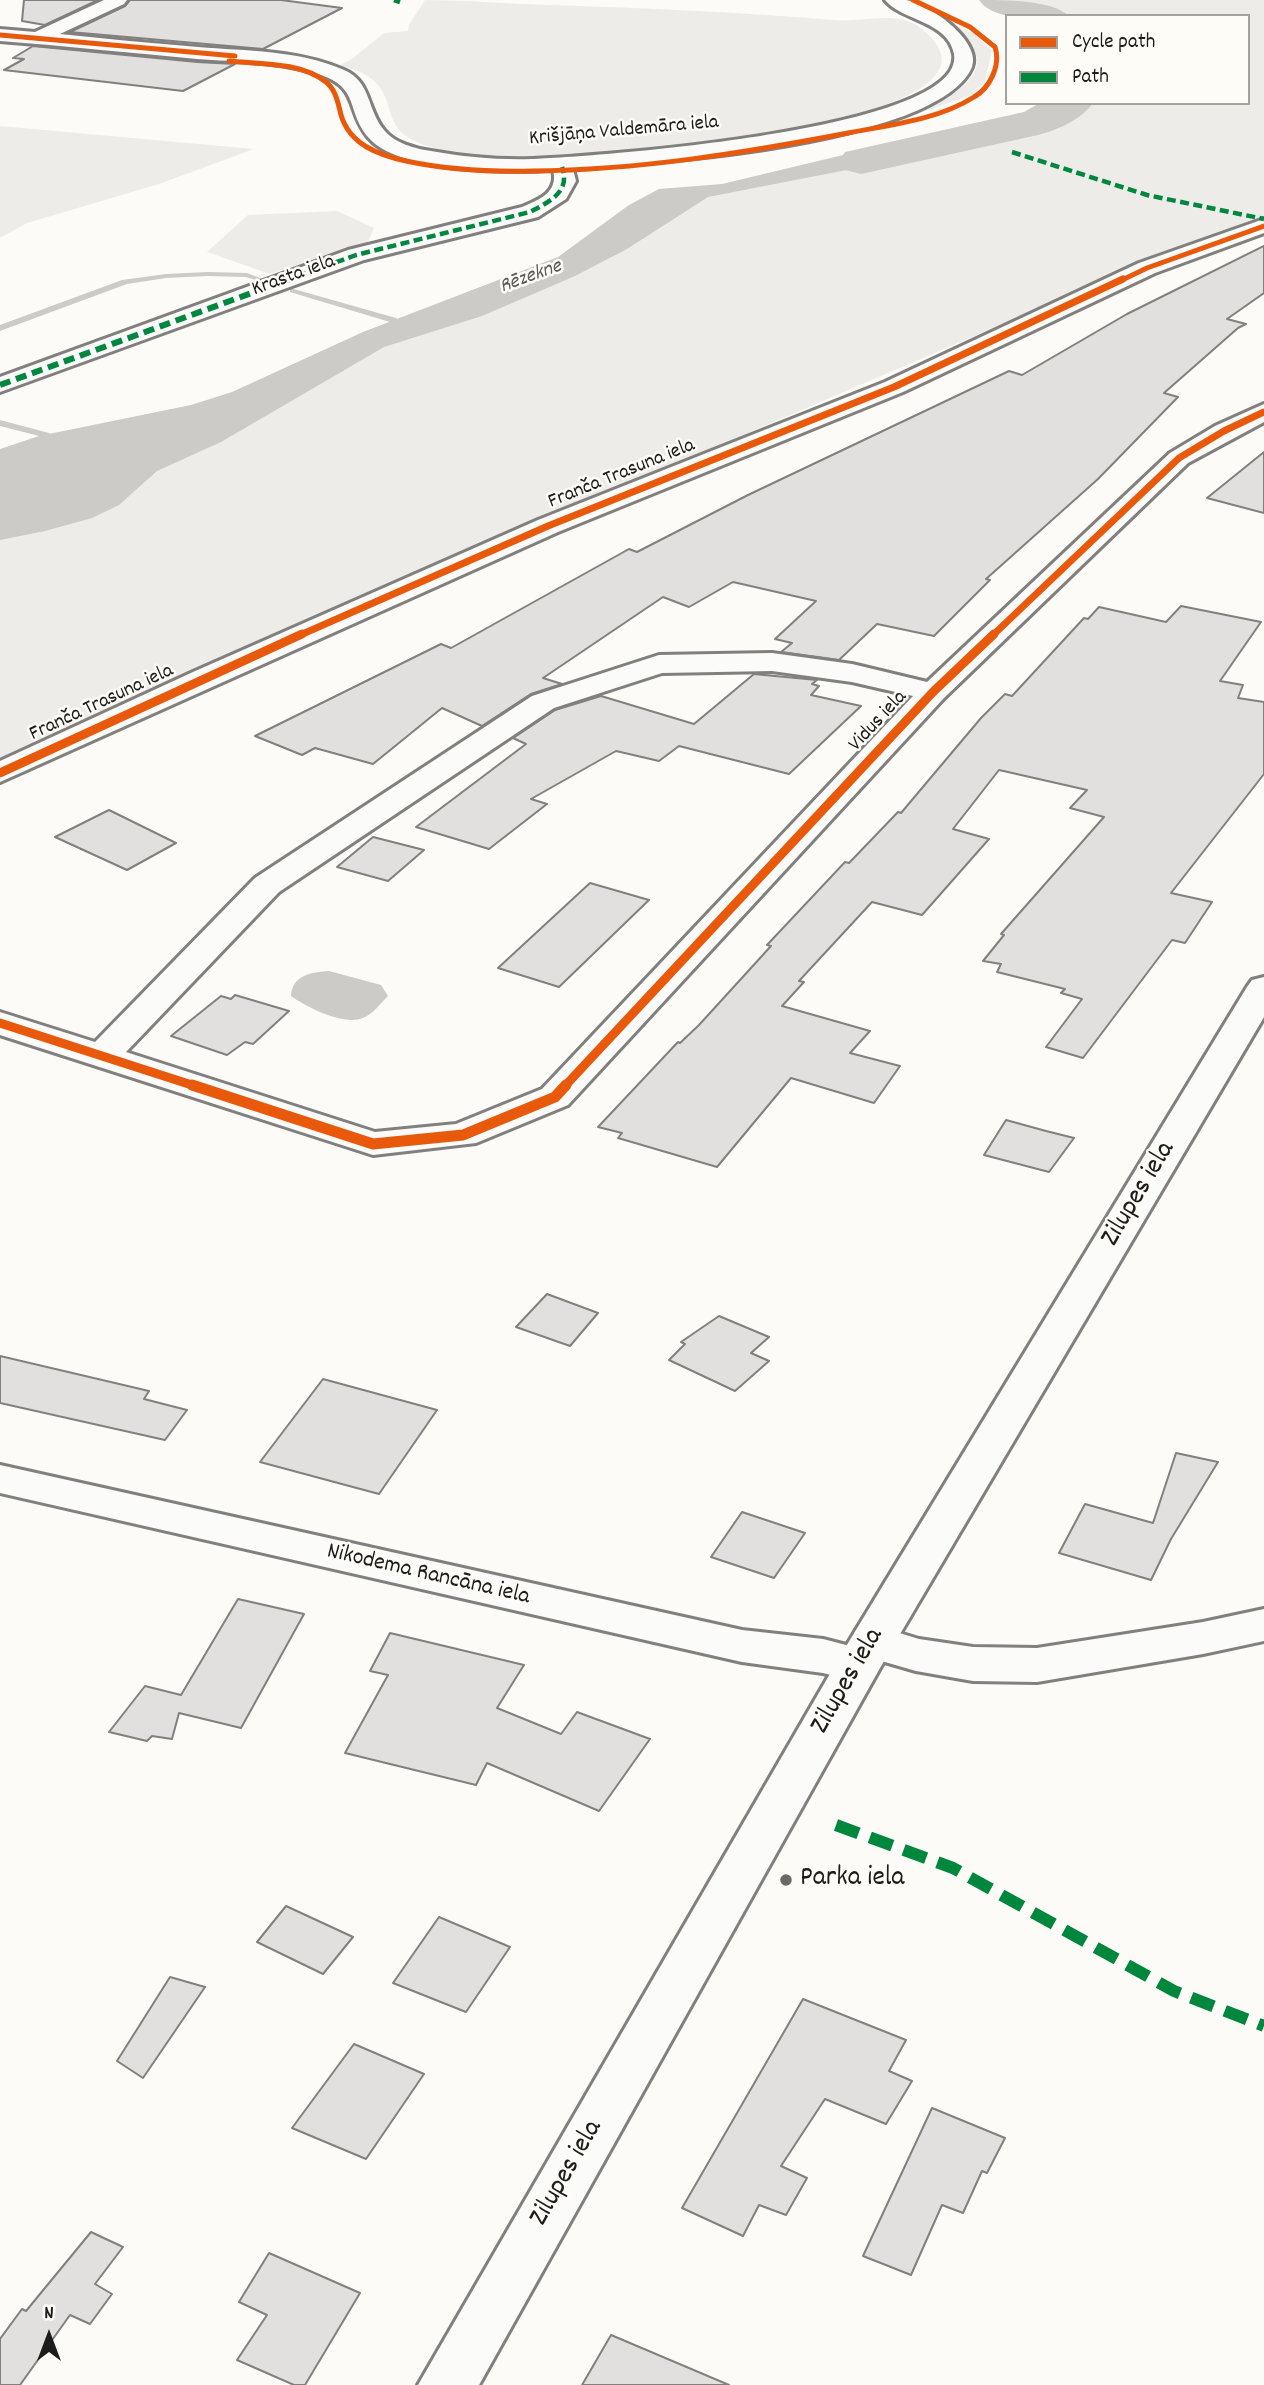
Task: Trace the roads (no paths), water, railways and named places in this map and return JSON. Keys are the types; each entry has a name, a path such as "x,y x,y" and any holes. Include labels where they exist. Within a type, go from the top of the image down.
{"street":[{"path":"38,38 118,0"},
{"name":"Krišjāņa Valdemāra iela","path":"0,35 263,59 315,68 339,74 353,84 374,133 397,147 425,156 463,162 560,164 670,155 818,132 875,120 928,101 953,84 963,66 963,57 948,31 894,0"},
{"name":"Krasta iela","path":"0,385 356,255 530,212 553,201 563,189 566,179 560,164"},
{"name":"Franča Trasuna iela","path":"0,773 204,678 548,526 894,387 1147,268 1259,232"},
{"name":"Vidus iela","path":"101,1057 373,1144 463,1135 555,1097 933,692 1179,458 1224,431 1264,412"},
{"path":"0,1023 101,1057 267,885 543,702 659,664 772,662 852,673 933,692"},
{"name":"Zilupes iela","path":"448,2385 866,1653 1264,987"},
{"name":"Nikodema Rancāna iela","path":"0,1479 741,1646 823,1656 866,1653"},
{"path":"866,1653 916,1655 973,1664 1037,1665 1203,1638 1264,1625"}],"water":[{"path":"971,131 975,145 708,197 627,249 575,276 482,316 384,347 221,442 157,471 119,505 92,518 0,540 0,449 39,436 191,405 232,392 363,332 558,257 629,205 659,189 722,184 864,150"},
{"path":"329,971 381,985 388,996 370,1014 355,1020 326,1014 291,996 299,979"}],"waterway":[{"name":"Rēzekne","path":"998,0 1044,14"},
{"name":"Rēzekne","path":"861,161 1038,122 1068,105"},
{"path":"0,328 125,282 208,274 247,275 259,279"},
{"path":"293,290 393,320 399,325 398,328"},
{"path":"0,423 46,435 61,444"}],"place":[{"name":"Parka iela","path":"786,1880"}]}
